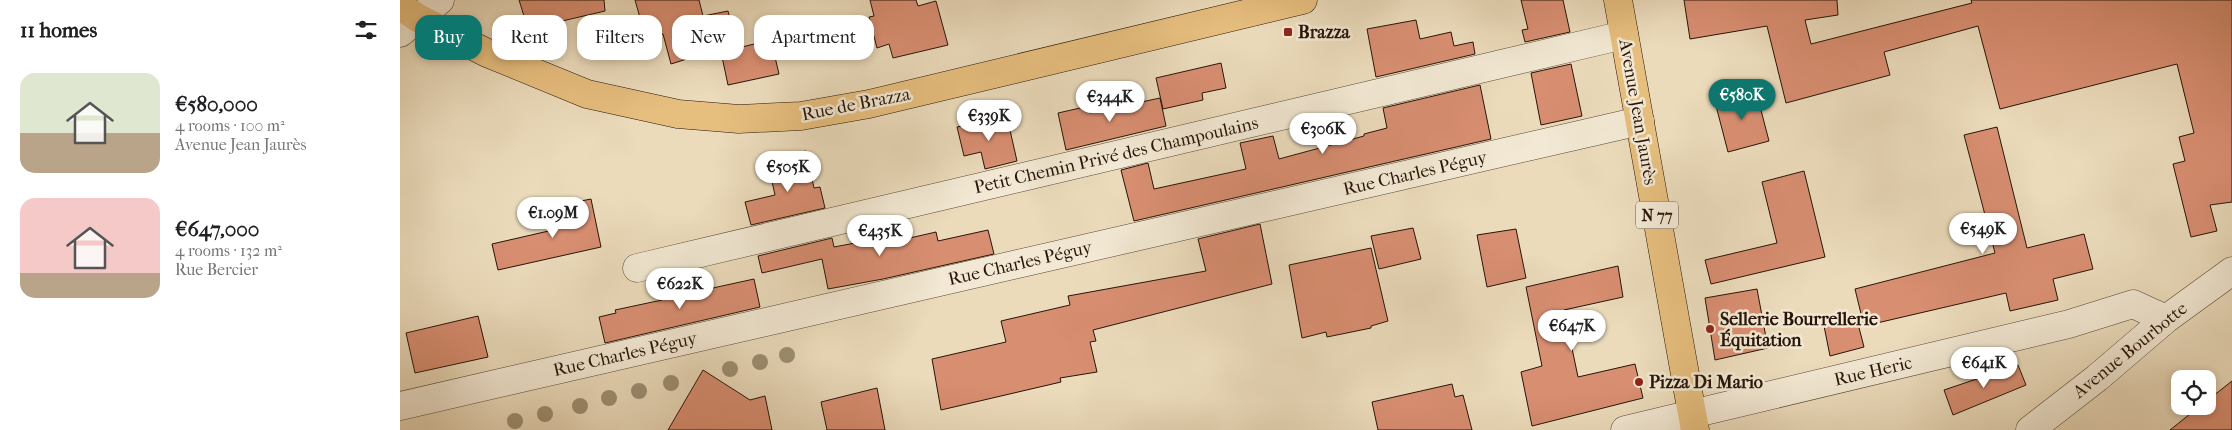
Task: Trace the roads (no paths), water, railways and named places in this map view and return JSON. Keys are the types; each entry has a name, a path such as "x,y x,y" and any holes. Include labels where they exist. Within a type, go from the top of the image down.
{"main road":[{"name":"Rue de Brazza","path":"406,19 587,94 678,114 739,119 801,116 869,104 1303,0"},
{"name":"Avenue Jean Jaurès","path":"1618,0 1694,422"}],"street":[{"path":"406,19 440,0"},
{"name":"Petit Chemin Privé des Champoulains","path":"637,268 1624,35"},
{"name":"Rue Charles Péguy","path":"400,406 1640,121"},
{"name":"Avenue Bourbotte","path":"2030,430 2097,378 2166,318 2232,271"},
{"name":"Rue Heric","path":"1625,430 1694,422 2069,324 2133,304 2166,318"}],"place":[{"name":"Brazza","path":"1288,32"},
{"name":"Sellerie Bourrellerie Équitation","path":"1710,329"},
{"name":"Pizza Di Mario","path":"1639,382"}]}
